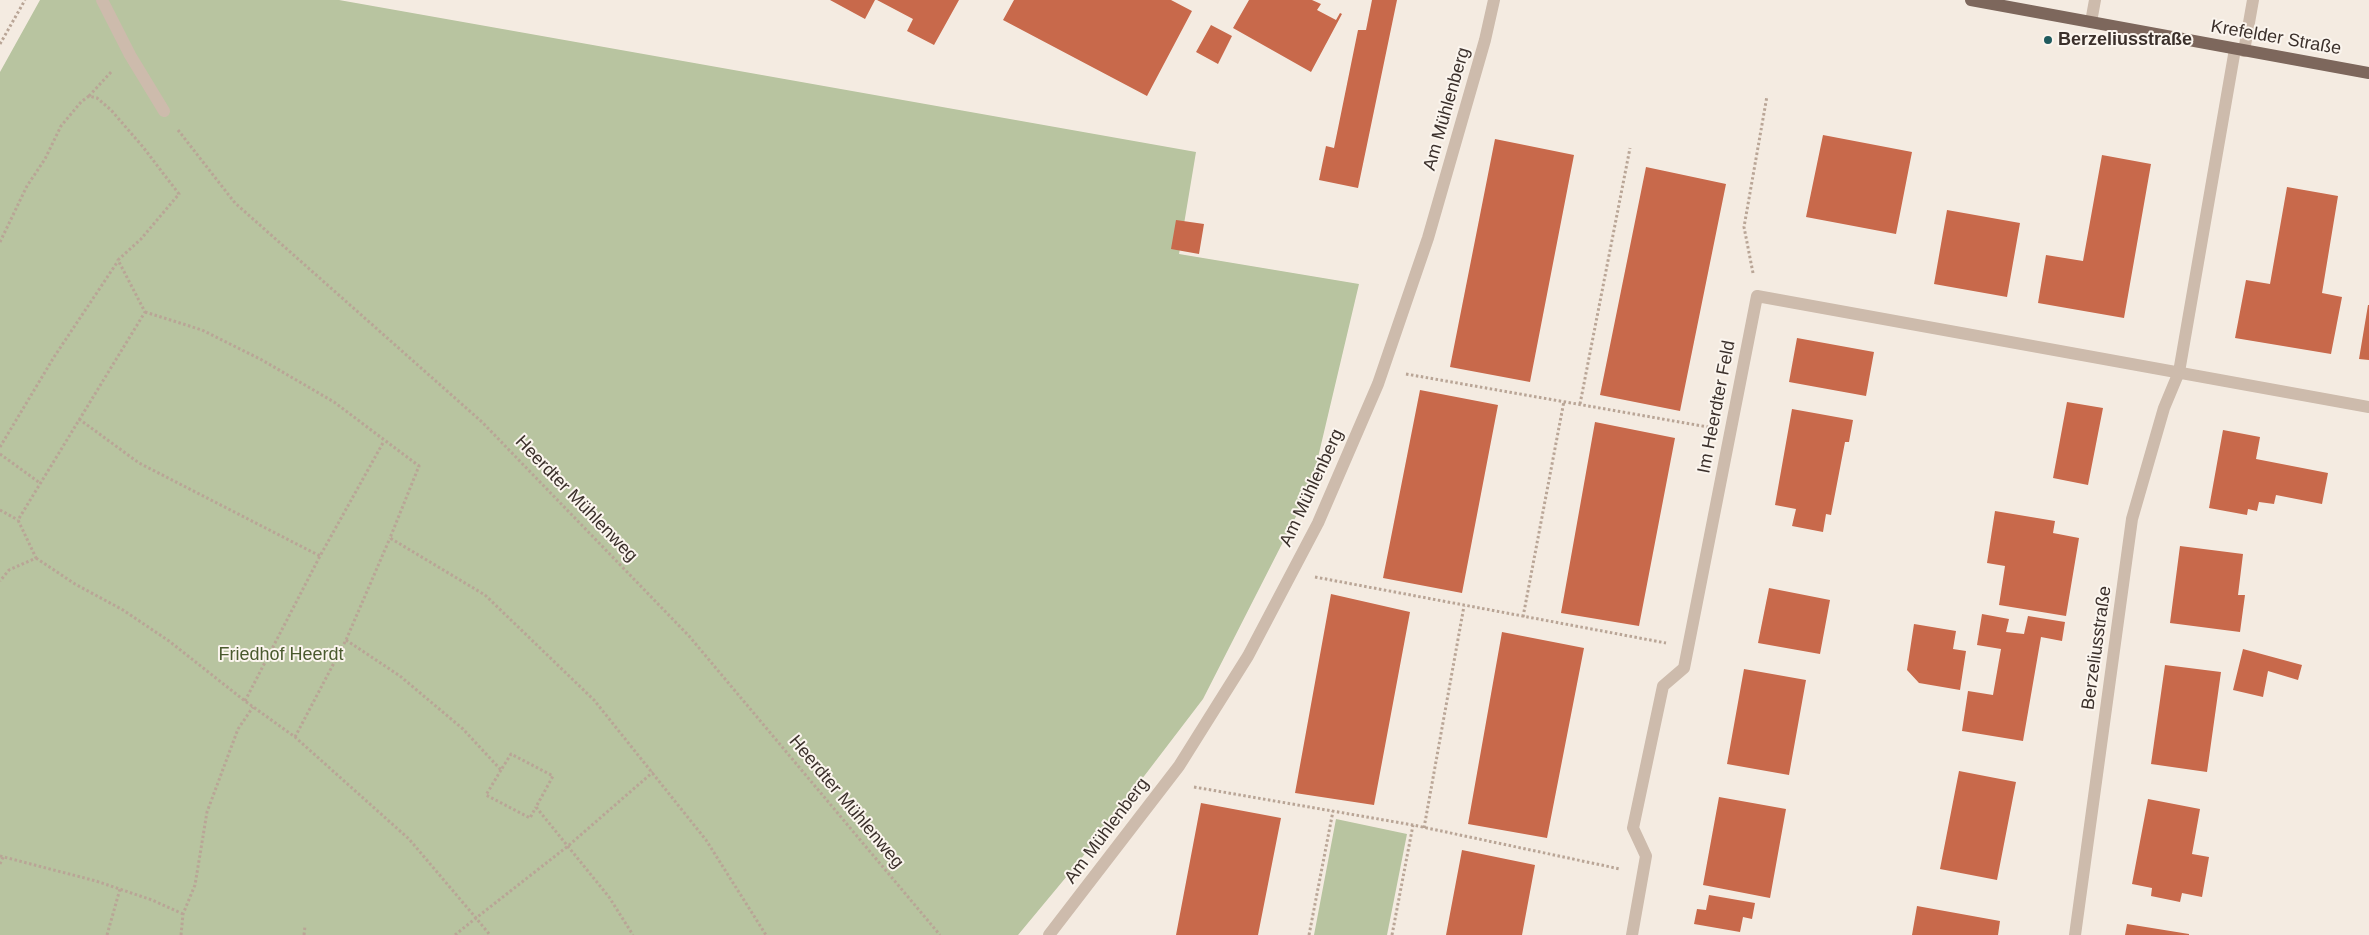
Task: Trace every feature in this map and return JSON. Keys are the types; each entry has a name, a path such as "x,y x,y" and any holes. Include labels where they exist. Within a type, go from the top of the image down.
{"main road":[{"name":"Krefelder Straße","path":"1970,0 2369,73"}],"street":[{"path":"102,0 130,54 164,111"},
{"name":"Am Mühlenberg","path":"1049,935 1179,766 1248,656 1318,523 1382,370 1428,238 1485,40 1494,0"},
{"path":"2091,22 2095,0"},
{"name":"Berzeliusstraße","path":"2075,935 2132,519 2164,408 2179,372 2240,50 2253,0"},
{"path":"1757,296 2369,406"},
{"name":"Im Heerdter Feld","path":"1632,935 1646,856 1633,828 1663,686 1684,668 1757,296"}],"path":[{"path":"0,44 25,0"},
{"path":"0,242 61,126 81,102 130,54"},
{"path":"0,447 54,356 118,260 142,239 179,194 143,147 111,110 97,98 89,96"},
{"path":"1757,296 1744,226 1768,96"},
{"name":"Heerdter Mühlenweg","path":"164,111 235,204 482,422 689,636 940,935"},
{"path":"1580,404 1630,148"},
{"path":"118,260 145,312 202,330 262,360 334,402 419,466 346,640 295,737"},
{"path":"18,520 78,418 145,312"},
{"path":"1382,370 1730,431"},
{"path":"1523,617 1564,401"},
{"path":"78,418 139,462 320,556"},
{"path":"245,701 320,556 384,441"},
{"path":"0,454 40,483"},
{"path":"0,510 18,520 36,558 75,584 123,610 169,641 245,701 295,737 409,840 490,935"},
{"path":"390,538 485,595 594,700 706,840 766,935"},
{"path":"0,581 9,570 36,558"},
{"path":"1292,573 1688,647"},
{"path":"1424,828 1464,606"},
{"path":"346,640 400,676 463,728 502,770"},
{"path":"181,935 183,914 194,885 207,812 238,729 253,707"},
{"path":"511,754 553,776 536,807 530,818 486,795 511,754"},
{"path":"455,935 568,846 653,772"},
{"path":"1166,782 1413,825 1643,874"},
{"path":"536,807 609,897 633,935"},
{"path":"1309,935 1333,811"},
{"path":"1392,935 1413,825"},
{"path":"0,864 2,856 120,889 152,900 183,914"},
{"path":"107,935 120,889"},
{"path":"304,935 305,926"}],"green space":[{"name":"Friedhof Heerdt","path":"40,0 339,0 1196,152 1179,254 1359,284 1311,487 1203,699 1077,864 1018,935 0,935 0,72"},
{"path":"1336,819 1407,834 1387,935 1314,935"}],"building":[{"path":"830,0 875,0 865,19"},
{"path":"877,0 959,0 934,45 907,31 913,19"},
{"path":"1014,0 1171,0 1192,11 1147,96 1003,20"},
{"path":"1249,0 1312,0 1321,4 1317,10 1336,20 1340,13 1342,14 1311,72 1233,28"},
{"path":"1372,0 1397,0 1358,188 1319,180 1326,146 1334,148 1358,30 1366,30"},
{"path":"1211,25 1232,36 1218,64 1196,52"},
{"path":"1823,135 1912,152 1896,234 1806,217"},
{"path":"1495,139 1574,155 1530,382 1450,367"},
{"path":"2102,155 2151,164 2124,318 2038,303 2046,255 2083,261"},
{"path":"1646,167 1726,184 1680,411 1600,395"},
{"path":"2287,187 2338,196 2322,293 2342,297 2331,354 2235,338 2246,280 2270,284"},
{"path":"1947,210 2020,223 2007,297 1934,284"},
{"path":"1176,220 1204,224 1199,254 1171,249"},
{"path":"2369,305 2369,360 2359,359"},
{"path":"1797,338 1874,352 1866,396 1789,382"},
{"path":"1420,390 1498,405 1462,593 1383,578"},
{"path":"2067,402 2103,408 2088,485 2053,478"},
{"path":"1792,409 1853,420 1849,442 1845,442 1831,515 1826,514 1823,532 1792,526 1796,509 1775,505"},
{"path":"1595,422 1675,438 1639,626 1561,613"},
{"path":"2223,430 2260,437 2256,459 2328,473 2322,504 2276,495 2274,504 2259,502 2257,511 2248,509 2247,515 2209,508"},
{"path":"1995,511 2055,521 2053,533 2079,538 2066,616 1999,605 2005,566 1987,563"},
{"path":"2180,546 2243,554 2238,595 2245,595 2240,632 2170,623"},
{"path":"1769,588 1830,600 1820,654 1758,643"},
{"path":"1331,594 1410,612 1374,805 1295,793"},
{"path":"1982,614 2009,619 2006,632 2024,634 2028,616 2065,622 2062,641 2041,637 2023,741 1962,731 1968,691 1993,695 2001,649 1977,645"},
{"path":"1914,624 1956,631 1953,649 1966,651 1960,690 1919,683 1907,670"},
{"path":"1502,632 1584,648 1547,838 1468,824"},
{"path":"2243,649 2302,665 2298,680 2268,671 2263,697 2233,690"},
{"path":"2165,665 2221,672 2207,772 2151,764"},
{"path":"1744,669 1806,680 1789,775 1727,764"},
{"path":"1959,771 2016,782 1997,880 1940,869"},
{"path":"1719,797 1786,809 1770,898 1703,885"},
{"path":"2148,799 2200,809 2192,854 2209,857 2202,897 2182,893 2180,902 2151,896 2152,888 2132,884"},
{"path":"1201,803 1281,818 1258,935 1176,935"},
{"path":"1462,850 1535,865 1522,935 1446,935"},
{"path":"1709,895 1755,903 1752,919 1743,917 1740,932 1694,924 1697,909 1706,910"},
{"path":"1917,906 2000,921 1998,935 1912,935"},
{"path":"2127,924 2189,934 2189,935 2125,935"}],"place":[{"name":"Berzeliusstraße","path":"2048,40"}]}
